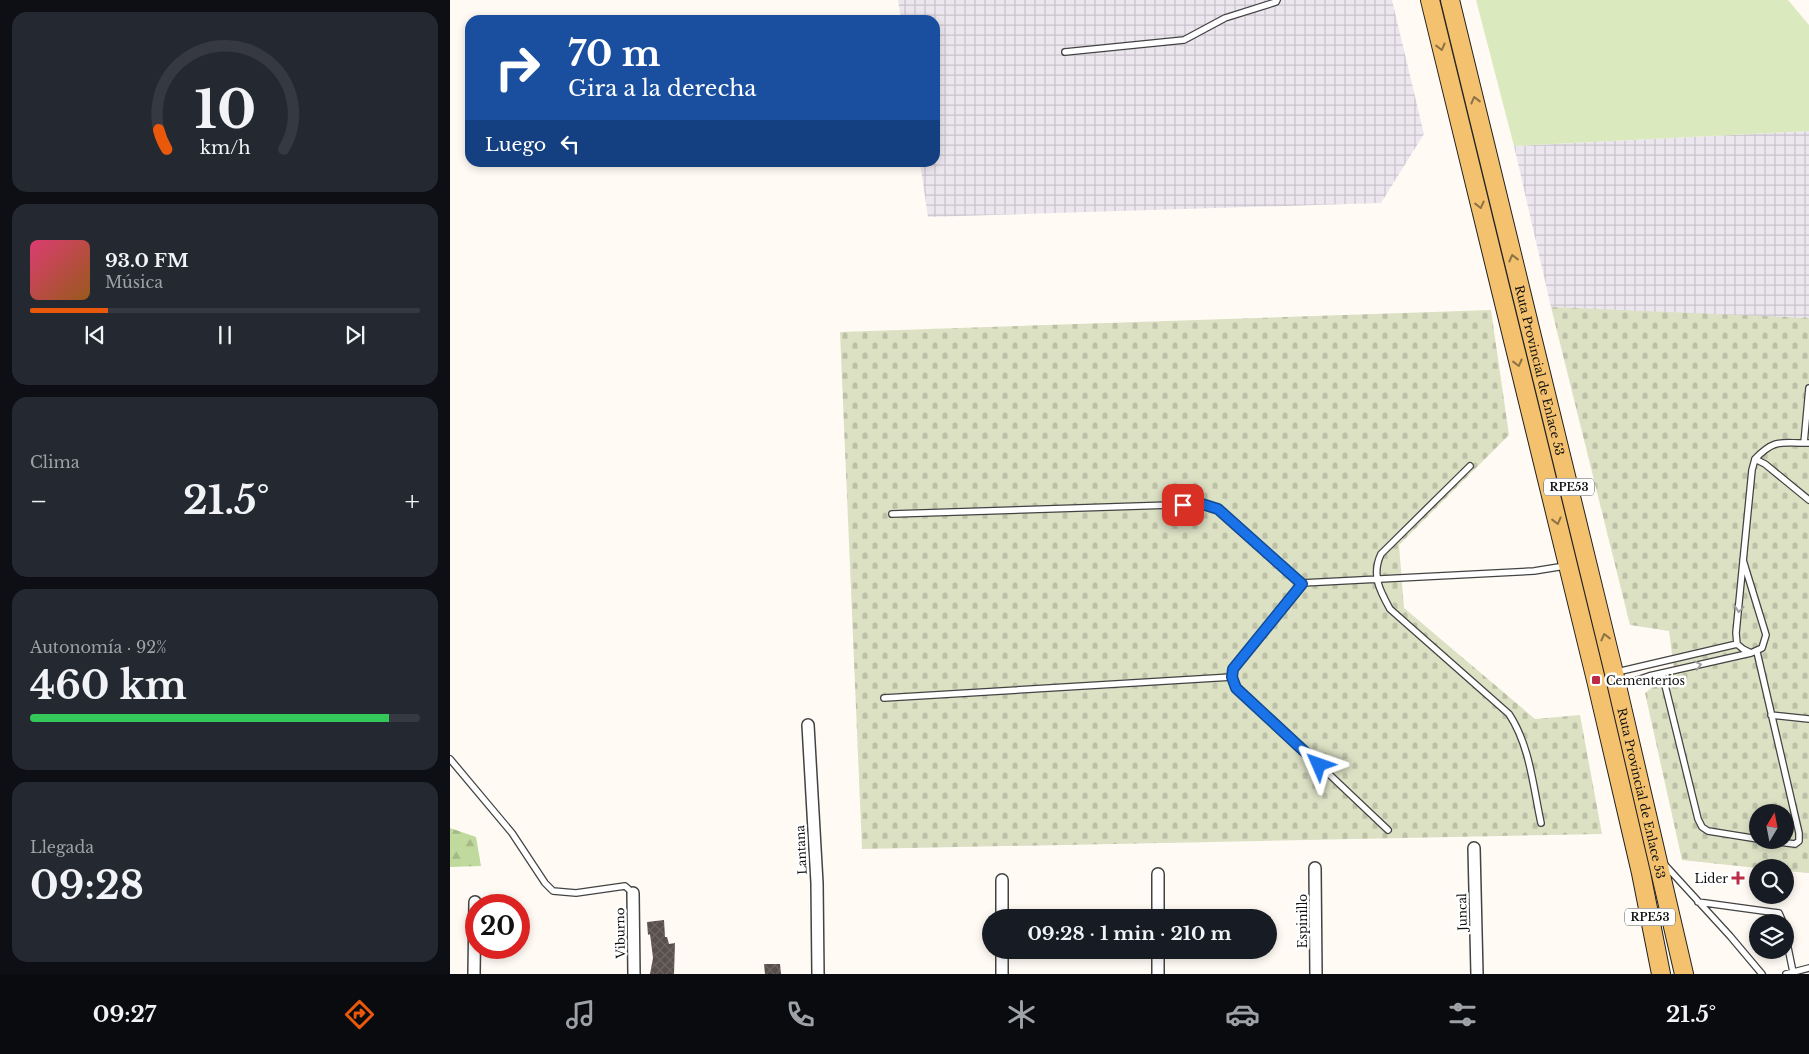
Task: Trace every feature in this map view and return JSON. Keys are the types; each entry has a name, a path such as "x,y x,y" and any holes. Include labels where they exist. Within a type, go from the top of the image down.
{"main road":[{"name":"Ruta Provincial de Enlace 53","path":"1430,0 1596,680 1637,854 1661,974"},
{"name":"Ruta Provincial de Enlace 53","path":"1450,0 1616,680 1684,974"}],"street":[{"name":"Lantana","path":"808,725 817,883 818,974"},
{"name":"Juncal","path":"1474,848 1477,974"},
{"name":"Espinillo","path":"1315,868 1316,974"},
{"path":"1158,874 1158,909"},
{"path":"1002,880 1002,909"},
{"name":"Viburno","path":"633,893 634,974"},
{"path":"474,959 474,974"},
{"path":"1002,959 1002,974"},
{"path":"1158,959 1158,974"}],"lane":[{"path":"1065,52 1184,40 1225,18 1276,2 1277,0"},
{"path":"1737,644 1752,470 1755,460 1765,449 1778,442 1807,443 1809,388"},
{"path":"1755,460 1765,464 1809,500"},
{"path":"1470,466 1380,554 1376,569 1376,579 1380,592 1390,609 1509,714 1524,742 1541,823"},
{"path":"892,514 1202,504 1218,509 1302,584 1534,571 1567,565"},
{"path":"1616,680 1662,673 1754,652 1762,648 1766,635 1743,560"},
{"path":"1302,584 1233,669 1232,677 1236,688 1388,830"},
{"path":"1616,680 1737,644 1754,652 1792,804"},
{"path":"1662,673 1698,819 1702,827 1713,833 1749,838"},
{"path":"884,698 1232,677"},
{"path":"1771,715 1809,719"},
{"path":"450,759 512,832 545,884 554,891 576,893 625,886 633,893"},
{"path":"1794,812 1799,833 1799,841 1794,844"},
{"path":"1657,856 1762,974"},
{"path":"1698,902 1778,914"},
{"path":"1790,959 1793,972"},
{"path":"1786,974 1809,968"}],"shaded area":[{"path":"898,0 1392,0 1424,134 1381,203 928,217 921,167 940,167 940,15 900,15"},
{"path":"1809,131 1809,322 1551,307 1514,146"}],"green space":[{"path":"1476,0 1788,0 1809,25 1809,131 1514,146"},
{"path":"1551,307 1809,318 1809,873 1794,872 1794,859 1749,859 1749,867 1682,860 1645,693 1674,669 1669,631 1630,625"},
{"path":"1491,310 1509,435 1399,545 1404,608 1535,719 1580,715 1602,834 862,849 840,332"},
{"path":"450,828 476,837 481,866 450,867"}],"building":[{"path":"664,920 665,937 667,937 669,944 675,943 674,974 650,974 653,958 647,922"},
{"path":"764,964 780,964 781,974 765,974"}],"place":[{"name":"Cementerios","path":"1596,680"},
{"name":"Lider","path":"1738,878"}],"route":[{"path":"1183,505 1202,504 1218,509 1302,584 1233,669 1232,677 1236,688 1319,765"}]}
